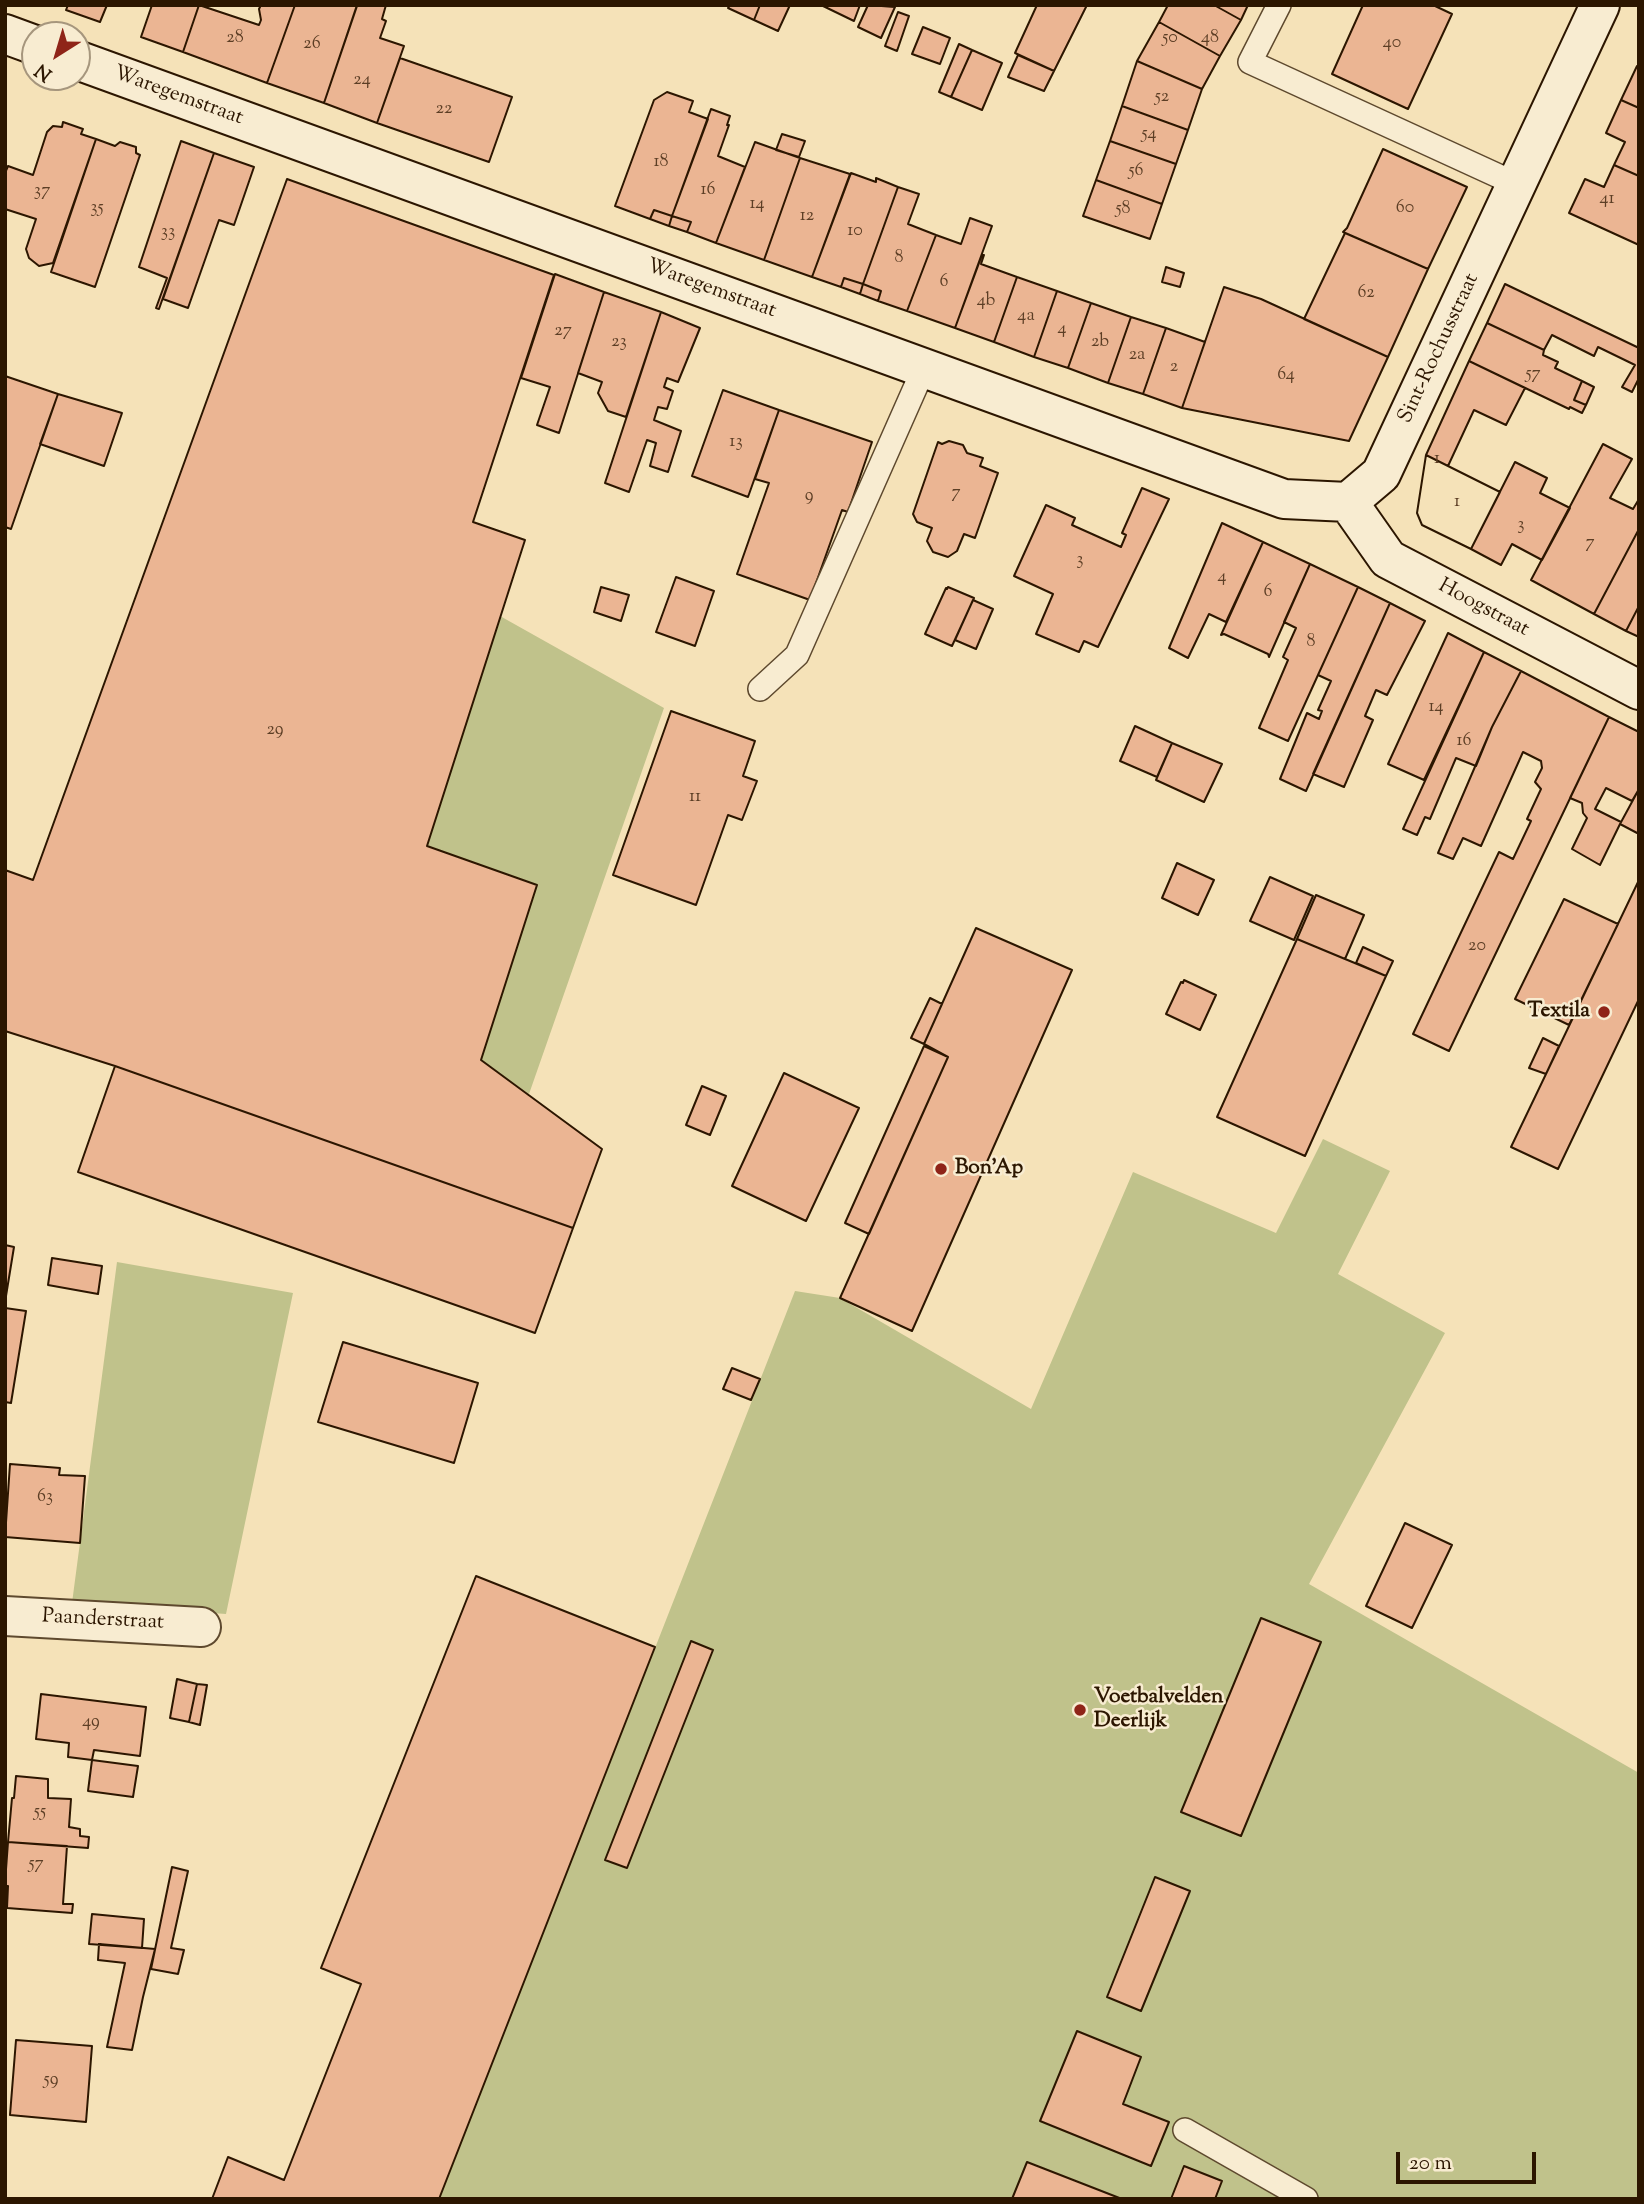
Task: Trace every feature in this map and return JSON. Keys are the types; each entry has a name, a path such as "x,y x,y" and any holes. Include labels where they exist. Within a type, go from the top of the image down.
{"street":[{"name":"Sint-Rochusstraat","path":"1348,502 1381,474 1600,5"},
{"name":"Waregemstraat","path":"91,65 1284,499 1348,502"},
{"name":"Hoogstraat","path":"1348,502 1388,559 1639,690"},
{"name":"Paanderstraat","path":"5,1616 201,1627"}],"lane":[{"path":"1279,5 1250,62 1516,184"},
{"path":"760,689 797,655 924,368"},
{"path":"1185,2130 1306,2199"}],"green space":[{"path":"500,616 664,708 529,1094 481,1060 537,885 427,846"},
{"name":"Voetbalvelden Deerlijk","path":"1323,1139 1390,1171 1338,1274 1445,1333 1309,1584 1639,1773 1639,2199 439,2199 795,1291 840,1298 1031,1409 1133,1172 1276,1233"},
{"path":"117,1262 293,1293 226,1614 72,1603"}],"building":[{"path":"68,5 107,5 100,22 66,10"},
{"path":"152,5 199,5 183,52 141,37"},
{"path":"199,5 259,25 261,5 295,5 267,83 183,52"},
{"path":"295,5 357,6 324,103 267,83"},
{"path":"357,5 386,5 382,19 386,21 380,38 404,46 377,123 324,103"},
{"path":"730,5 760,5 754,20 728,8"},
{"path":"760,5 790,5 778,31 754,20"},
{"path":"821,5 860,5 854,21"},
{"path":"868,5 895,7 881,38 858,27"},
{"path":"1037,5 1087,5 1054,71 1015,53"},
{"path":"1168,5 1214,5 1241,20 1220,56 1159,22"},
{"path":"1214,5 1248,5 1241,20"},
{"path":"1363,5 1433,5 1452,14 1408,109 1332,74"},
{"path":"898,12 909,16 897,51 885,46"},
{"path":"1159,22 1220,56 1202,89 1137,61"},
{"path":"923,27 950,38 940,64 912,54"},
{"path":"959,44 972,50 951,97 939,92"},
{"path":"972,50 1002,63 982,110 951,97"},
{"path":"1018,55 1054,71 1044,91 1008,77"},
{"path":"400,58 512,97 489,162 377,123"},
{"path":"1137,61 1202,89 1188,130 1122,106"},
{"path":"1637,66 1639,67 1639,108 1621,100"},
{"path":"667,92 693,101 689,112 708,119 672,216 654,210 650,219 615,206 654,100"},
{"path":"1621,100 1639,108 1639,176 1614,165 1625,142 1606,133"},
{"path":"1122,106 1188,130 1176,164 1110,141"},
{"path":"711,109 730,116 718,156 745,167 716,243 687,232 691,222 672,216"},
{"path":"63,122 83,129 81,134 96,139 53,263 39,266 29,258 26,249 36,219 5,209 5,173 8,166 33,175 47,132 53,126 62,127"},
{"path":"782,134 805,141 799,157 776,150"},
{"path":"96,139 115,146 120,142 136,147 136,153 140,155 95,287 51,272"},
{"path":"181,141 214,153 159,309 156,308 167,278 139,267"},
{"path":"1110,141 1176,164 1162,204 1096,180"},
{"path":"755,142 800,158 764,260 716,243"},
{"path":"1383,149 1467,187 1428,269 1343,232"},
{"path":"214,153 254,167 234,225 219,220 188,308 163,299"},
{"path":"800,158 850,174 812,277 764,260"},
{"path":"1614,165 1639,176 1639,245 1569,213 1585,179 1604,187"},
{"path":"851,173 876,182 876,178 898,187 863,284 844,278 841,287 812,277"},
{"path":"287,179 554,275 473,522 525,540 427,846 537,885 481,1060 602,1149 573,1228 115,1066 5,1031 5,870 33,880"},
{"path":"1096,180 1162,204 1150,239 1083,216"},
{"path":"898,187 919,194 908,224 936,235 907,311 878,301 881,291 863,284"},
{"path":"654,210 672,216 669,226 650,219"},
{"path":"672,216 691,222 687,232 669,226"},
{"path":"970,218 992,226 955,328 907,311 936,235 961,244"},
{"path":"1345,233 1428,269 1388,357 1304,319"},
{"path":"982,255 981,264 1017,277 994,342 955,328"},
{"path":"1166,267 1184,273 1180,287 1162,282"},
{"path":"555,274 604,292 559,433 537,425 550,387 521,378"},
{"path":"1017,277 1057,291 1034,357 994,342"},
{"path":"844,278 863,284 860,294 841,287"},
{"path":"863,284 881,291 878,301 860,294"},
{"path":"1505,284 1639,348 1639,378 1632,392 1622,387 1635,365 1598,347 1594,356 1552,335 1544,350 1487,323"},
{"path":"1224,287 1261,299 1388,357 1349,441 1182,408"},
{"path":"1057,291 1091,303 1068,368 1034,357"},
{"path":"604,292 661,312 626,417 608,411 598,393 602,382 578,373"},
{"path":"1091,303 1131,317 1108,383 1068,368"},
{"path":"661,312 700,328 678,382 667,378 664,387 673,391 667,409 658,407 654,420 681,431 668,472 650,466 656,443 647,440 629,492 605,483"},
{"path":"1131,317 1166,328 1143,394 1108,383"},
{"path":"1487,323 1544,350 1543,355 1558,362 1555,368 1582,381 1574,400 1586,405 1582,413 1469,361"},
{"path":"1166,328 1205,342 1182,408 1143,394"},
{"path":"1469,361 1525,388 1506,425 1474,410 1448,466 1500,492 1471,549 1422,525 1417,513 1426,455"},
{"path":"5,376 58,394 11,529 5,527"},
{"path":"1582,381 1594,387 1586,405 1574,400"},
{"path":"723,390 779,410 748,497 692,476"},
{"path":"58,394 122,413 104,466 40,444"},
{"path":"779,410 872,442 848,512 842,510 810,600 737,574 769,483 755,479"},
{"path":"949,441 963,445 967,453 983,458 980,466 998,473 975,538 964,534 957,551 948,557 933,552 927,541 932,528 917,522 913,514 938,442 942,444"},
{"path":"1603,444 1632,459 1610,498 1633,509 1639,499 1639,529 1594,614 1531,580"},
{"path":"1426,455 1500,492 1471,549 1422,525 1417,513"},
{"path":"1515,462 1547,478 1540,493 1570,508 1542,560 1512,544 1501,565 1471,549"},
{"path":"1142,488 1169,499 1098,647 1084,641 1079,652 1036,634 1053,594 1014,576 1046,505 1075,518 1072,525 1121,547 1126,535 1122,533"},
{"path":"1222,523 1263,542 1226,622 1209,614 1188,658 1169,648"},
{"path":"1639,529 1639,606 1626,631 1594,614"},
{"path":"1263,542 1310,564 1269,657 1268,654 1221,635"},
{"path":"1310,564 1358,587 1288,741 1259,728 1288,660 1283,657 1296,628 1284,622"},
{"path":"676,577 714,591 695,646 656,632"},
{"path":"601,587 629,595 621,621 594,612"},
{"path":"948,587 974,598 952,646 925,634"},
{"path":"1358,587 1390,603 1306,791 1280,779 1307,713 1319,719 1322,711 1318,710 1331,681 1318,675"},
{"path":"973,600 993,609 976,649 955,640"},
{"path":"1390,603 1425,621 1387,695 1376,690 1365,716 1373,720 1344,787 1313,774"},
{"path":"1639,606 1639,637 1626,631"},
{"path":"1448,633 1484,652 1424,780 1388,764"},
{"path":"1484,652 1521,671 1492,727 1476,766 1456,758 1430,819 1425,817 1417,835 1403,829"},
{"path":"1521,671 1609,717 1449,1051 1413,1034 1499,852 1513,859 1531,821 1527,819 1541,789 1535,782 1542,768 1541,761 1523,752 1481,846 1463,838 1453,859 1438,853 1492,727"},
{"path":"671,711 755,741 743,776 757,781 742,820 728,815 696,905 613,875"},
{"path":"1609,717 1639,732 1639,789 1632,801 1606,788 1595,809 1621,822 1600,865 1572,849 1587,818 1583,813 1582,803 1570,798"},
{"path":"1135,726 1172,743 1157,777 1120,761"},
{"path":"1172,743 1222,764 1204,802 1156,780"},
{"path":"1639,789 1639,834 1620,824"},
{"path":"1177,863 1214,880 1198,915 1162,898"},
{"path":"1270,877 1313,896 1294,940 1250,921"},
{"name":"Textila","path":"1639,880 1639,999 1558,1169 1511,1147"},
{"path":"1316,895 1364,915 1345,959 1297,939"},
{"path":"1564,899 1618,924 1569,1025 1515,999"},
{"name":"Bon'Ap","path":"976,928 1072,970 912,1331 840,1298 948,1057 924,1044"},
{"path":"1297,939 1386,976 1305,1156 1217,1117"},
{"path":"1363,947 1393,961 1386,976 1356,963"},
{"path":"1184,980 1216,995 1200,1030 1166,1014"},
{"path":"930,998 942,1004 924,1044 911,1038"},
{"path":"1543,1038 1559,1046 1546,1074 1529,1068"},
{"path":"924,1046 948,1057 869,1234 845,1223"},
{"path":"115,1066 573,1228 535,1333 78,1172"},
{"path":"784,1073 859,1108 806,1221 732,1186"},
{"path":"702,1086 726,1096 710,1135 686,1125"},
{"path":"5,1245 14,1247 5,1302"},
{"path":"52,1258 102,1266 98,1294 48,1285"},
{"path":"5,1308 26,1311 11,1403 5,1402"},
{"path":"343,1342 478,1383 454,1463 318,1422"},
{"path":"732,1368 760,1379 751,1400 723,1389"},
{"path":"10,1464 60,1468 59,1475 85,1476 80,1543 5,1537"},
{"path":"1405,1523 1452,1545 1412,1628 1366,1606"},
{"path":"476,1576 655,1647 439,2199 212,2199 228,2157 284,2180 361,1984 321,1968"},
{"path":"1261,1618 1321,1642 1241,1836 1181,1812"},
{"path":"691,1641 713,1650 627,1868 605,1860"},
{"path":"177,1679 197,1684 189,1722 170,1718"},
{"path":"197,1684 207,1685 200,1725 189,1722"},
{"path":"41,1694 146,1707 140,1756 94,1750 92,1760 68,1757 69,1743 36,1739"},
{"path":"92,1760 138,1766 133,1797 88,1791"},
{"path":"16,1776 48,1779 48,1798 71,1799 69,1827 80,1829 80,1836 89,1837 88,1848 8,1842"},
{"path":"8,1842 67,1846 63,1904 73,1904 72,1913 7,1908 8,1886 5,1886 5,1883"},
{"path":"172,1867 188,1871 171,1948 184,1950 178,1974 151,1969"},
{"path":"1155,1877 1190,1891 1141,2011 1107,1997"},
{"path":"92,1914 144,1919 142,1948 89,1944"},
{"path":"99,1944 155,1949 132,2050 107,2047 125,1963 98,1960"},
{"path":"1077,2031 1141,2057 1123,2104 1169,2122 1151,2166 1040,2121"},
{"path":"16,2040 92,2046 86,2122 10,2115"},
{"path":"1027,2162 1122,2199 1012,2199"},
{"path":"1184,2166 1222,2181 1215,2199 1171,2199"}],"place":[{"name":"Textila","path":"1604,1012"},
{"name":"Bon'Ap","path":"941,1169"},
{"name":"Voetbalvelden Deerlijk","path":"1080,1710"}]}
